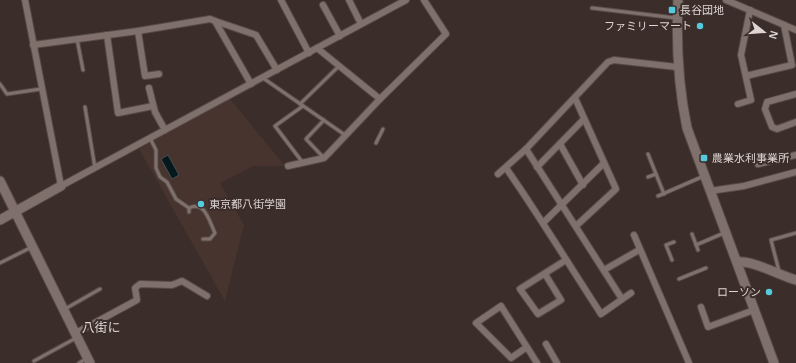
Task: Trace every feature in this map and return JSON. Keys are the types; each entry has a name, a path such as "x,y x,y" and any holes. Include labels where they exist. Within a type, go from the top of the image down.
{"street":[{"path":"25,0 41,89 61,186"},
{"path":"281,0 309,53"},
{"path":"349,0 362,24"},
{"path":"0,220 406,0"},
{"path":"288,166 324,158 380,99 446,34 424,0"},
{"path":"678,0 677,67 687,128 774,363"},
{"path":"726,0 796,30"},
{"path":"323,5 340,36"},
{"path":"738,104 751,100 741,55 750,10"},
{"path":"33,45 138,31 210,19 256,35 277,70"},
{"path":"215,21 252,84"},
{"path":"746,76 792,65 784,25"},
{"path":"138,31 145,76 159,74"},
{"path":"107,35 118,113 153,106"},
{"path":"318,48 380,99"},
{"path":"498,174 526,149 608,62 614,60 677,67"},
{"path":"149,88 153,106 165,130"},
{"path":"796,94 767,102 765,109 772,127 777,129 796,122"},
{"path":"575,98 616,189 576,226"},
{"path":"537,166 584,119"},
{"path":"560,144 582,185"},
{"path":"526,149 622,299"},
{"path":"758,164 796,155"},
{"path":"544,222 604,163"},
{"path":"506,168 544,222 566,260 601,314 631,293"},
{"path":"710,191 744,186 796,172"},
{"path":"0,181 89,360"},
{"path":"634,235 639,250 689,363"},
{"path":"604,270 639,250"},
{"path":"545,274 561,300 538,314 520,289 566,260"},
{"path":"737,262 749,262 796,280"},
{"path":"77,335 137,300 135,288 140,284 172,284 182,281 207,296"},
{"path":"527,347 511,358 476,323 501,306 527,347 537,363"},
{"path":"701,307 708,327 754,310"},
{"path":"546,344 557,363"}],"lane":[{"path":"592,8 677,18"},
{"path":"77,39 83,70"},
{"path":"303,163 275,126 301,105 339,66"},
{"path":"263,78 346,136"},
{"path":"0,84 7,94 41,89"},
{"path":"84,107 96,168"},
{"path":"324,120 306,139 324,158"},
{"path":"376,143 383,128"},
{"path":"150,138 156,150 156,168 160,177 167,182 176,199 189,210 195,205 200,206 203,209 215,233 210,239 203,239"},
{"path":"648,154 664,194"},
{"path":"648,177 656,174"},
{"path":"658,196 704,176"},
{"path":"696,245 726,233"},
{"path":"780,275 771,240 796,233"},
{"path":"692,234 698,250"},
{"path":"672,260 666,245 674,242"},
{"path":"0,263 33,247"},
{"path":"679,279 706,268"},
{"path":"64,309 100,290"},
{"path":"34,361 77,335"},
{"path":"79,363 89,360"}],"shaded area":[{"name":"東京都八街学園","path":"230,99 285,166 253,166 220,183 244,225 225,301 139,149"},
{"path":"168,155 179,175 172,179 161,159"}],"place":[{"name":"長谷団地","path":"672,10"},
{"name":"ファミリーマート","path":"700,26"},
{"name":"農業水利事業所","path":"704,158"},
{"name":"東京都八街学園","path":"201,204"},
{"name":"ローソン","path":"769,292"}],"district":[{"name":"八街に","path":"101,327"}]}
